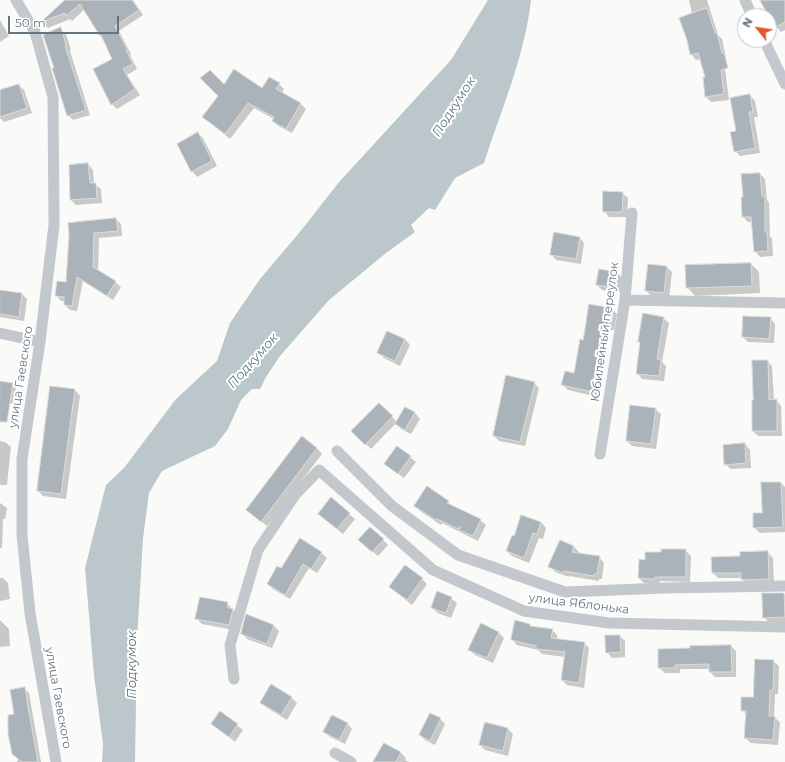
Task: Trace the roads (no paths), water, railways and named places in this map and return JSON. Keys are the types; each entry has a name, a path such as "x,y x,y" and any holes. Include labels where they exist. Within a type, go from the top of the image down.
{"street":[{"name":"улица Гаевского","path":"16,0 35,32 53,97 54,225 40,342 22,459 22,535 30,613 56,762"},
{"path":"768,48 785,84"},
{"name":"Юбилейный переулок","path":"600,454 625,300 632,213"},
{"path":"625,300 785,302"},
{"path":"0,333 40,342"},
{"name":"улица Яблонька","path":"337,450 392,506 458,555 565,592 665,588 785,586"},
{"name":"улица Яблонька","path":"234,679 230,645 258,550 295,495 319,470 433,570 524,611 609,624 785,627"},
{"path":"335,753 351,762"}],"water":[{"name":"Подкумок","path":"488,0 531,0 524,41 518,62 484,163 455,178 435,210 429,208 411,225 415,232 386,253 329,300 280,356 260,389 252,389 241,400 228,429 215,446 162,471 149,493 143,538 137,641 135,762 102,762 103,744 94,675 85,568 106,485 124,468 176,399 217,361 230,323 260,279 340,181 451,60"}]}
